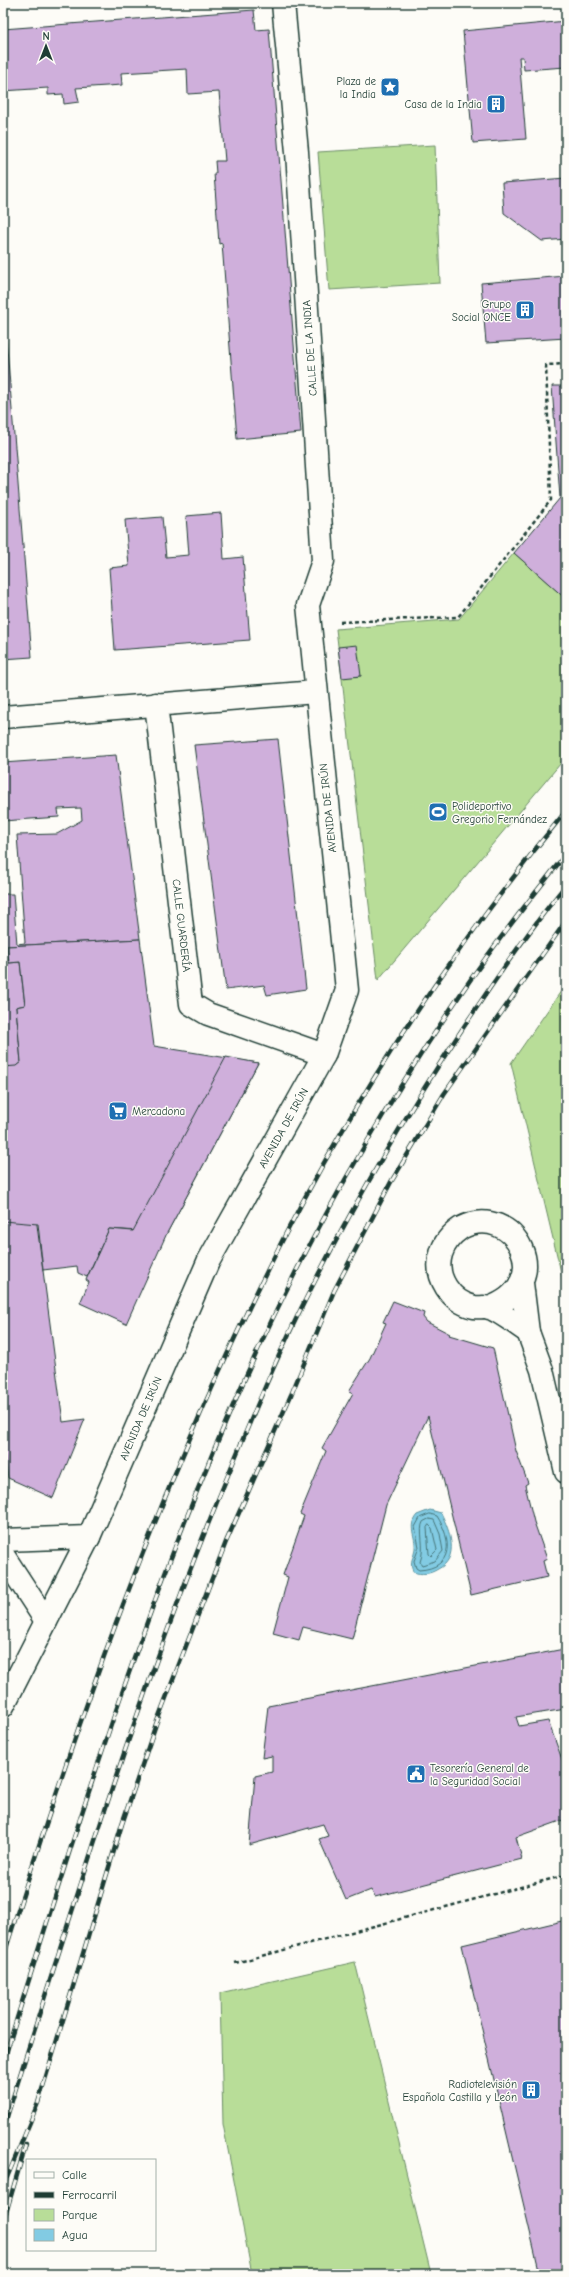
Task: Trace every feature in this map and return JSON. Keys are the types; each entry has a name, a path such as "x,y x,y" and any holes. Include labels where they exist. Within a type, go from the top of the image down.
{"street":[{"name":"CALLE DE LA INDIA","path":"283,3 297,152 323,561 308,605 316,692"},
{"path":"3,717 316,692"},
{"name":"AVENIDA DE IRÚN","path":"3,1706 89,1537 208,1262 324,1055 347,990 316,692"},
{"name":"CALLE GUARDERÍA","path":"156,704 191,1004 208,1014 324,1055"},
{"path":"522,1283 514,1295 503,1303 489,1308 475,1308 462,1303 451,1294 443,1282 440,1269 441,1255 446,1242 456,1232 468,1225 483,1222 497,1225 509,1232 519,1242 524,1255 525,1270 522,1283 528,1332 542,1370 566,1472"},
{"path":"489,1308 528,1332"},
{"path":"3,1540 89,1537"},
{"path":"3,1555 46,1621"}],"path":[{"path":"310,624 458,617 551,500 546,365 566,364"},
{"path":"235,1963 566,1875"}],"green space":[{"path":"435,145 440,283 329,290 318,152"},
{"name":"Polideportivo Gregorio Fernández","path":"514,553 566,599 566,757 378,980 336,629 459,619"},
{"path":"566,984 566,1293 511,1063"},
{"path":"355,1962 431,2274 252,2274 223,2124 220,1993"}],"water":[{"path":"430,1510 441,1513 450,1536 451,1551 445,1564 438,1569 426,1574 416,1573 413,1572 411,1564 415,1548 412,1527 414,1519 417,1515"}],"building":[{"path":"254,10 256,30 269,29 301,433 237,439 222,243 219,244 214,173 216,173 215,161 225,161 219,92 188,94 187,69 121,73 122,85 76,88 79,102 64,104 63,94 48,95 48,88 3,91 3,29"},
{"name":"Casa de la India","path":"566,21 566,67 524,70 523,57 519,57 526,139 473,143 463,31"},
{"path":"566,178 566,239 542,241 504,213 502,183"},
{"name":"Grupo Social ONCE","path":"566,276 566,338 486,343 481,283"},
{"path":"3,299 32,657 3,659"},
{"path":"552,386 566,386 566,599 514,553 560,498"},
{"path":"221,513 224,559 243,557 250,640 115,650 109,568 129,566 125,520 162,517 166,557 189,555 186,516"},
{"path":"357,645 361,676 342,678 338,647"},
{"path":"278,739 306,989 267,995 264,985 226,990 194,745"},
{"path":"116,755 140,939 7,946 9,963 20,962 25,1005 16,1007 21,1062 16,1066 63,1422 85,1419 53,1498 8,1478 3,1442 3,894 13,894 17,944 25,943 17,835 57,834 82,820 81,808 58,809 59,817 3,821 3,763"},
{"name":"Mercadona","path":"140,939 154,1046 258,1063 167,1233 109,1229 87,1277 78,1273 77,1266 43,1270 38,1224 3,1221 3,1067 16,1066 21,1062 16,1007 25,1005 20,962 9,963 7,946"},
{"path":"226,1057 258,1063 167,1233 126,1324 80,1303 89,1282 86,1280 109,1229 133,1231"},
{"path":"393,1301 424,1313 423,1317 427,1322 450,1334 449,1335 493,1348 516,1451 528,1483 525,1485 534,1522 547,1559 543,1561 547,1577 471,1595 428,1416 386,1505 352,1639 303,1627 299,1640 273,1633 288,1577 283,1575 304,1516 300,1514 326,1451 322,1448 353,1393 349,1391 370,1358 386,1323 383,1322"},
{"name":"Tesorería General de la Seguridad Social","path":"564,1649 566,1709 516,1717 519,1726 548,1721 566,1770 566,1819 516,1837 522,1859 375,1897 371,1890 346,1900 319,1839 328,1836 323,1824 249,1845 255,1776 272,1772 272,1756 262,1758 268,1706"},
{"name":"Radiotelevisión Española Castilla y León","path":"566,1920 566,2274 540,2274 462,1945"}],"railway":[{"path":"3,1958 60,1781 156,1519 230,1349 270,1265 334,1145 405,1029 483,918 566,811"},
{"path":"3,2063 85,1803 144,1630 210,1460 269,1326 319,1226 374,1129 403,1082 476,972 514,920 566,854"},
{"path":"3,2129 110,1793 139,1710 200,1545 282,1348 349,1217 422,1092 499,975 538,920 566,885"},
{"path":"3,2187 38,2103 122,1824 156,1724 226,1542 291,1395 334,1291 391,1182 444,1094 566,921"},
{"path":"3,2223 26,2144"}],"place":[{"name":"Plaza de la India","path":"390,87"},
{"name":"Casa de la India","path":"496,104"},
{"name":"Grupo Social ONCE","path":"525,310"},
{"name":"Polideportivo Gregorio Fernández","path":"438,812"},
{"name":"Mercadona","path":"118,1111"},
{"name":"Tesorería General de la Seguridad Social","path":"416,1774"},
{"name":"Radiotelevisión Española Castilla y León","path":"531,2090"}]}
